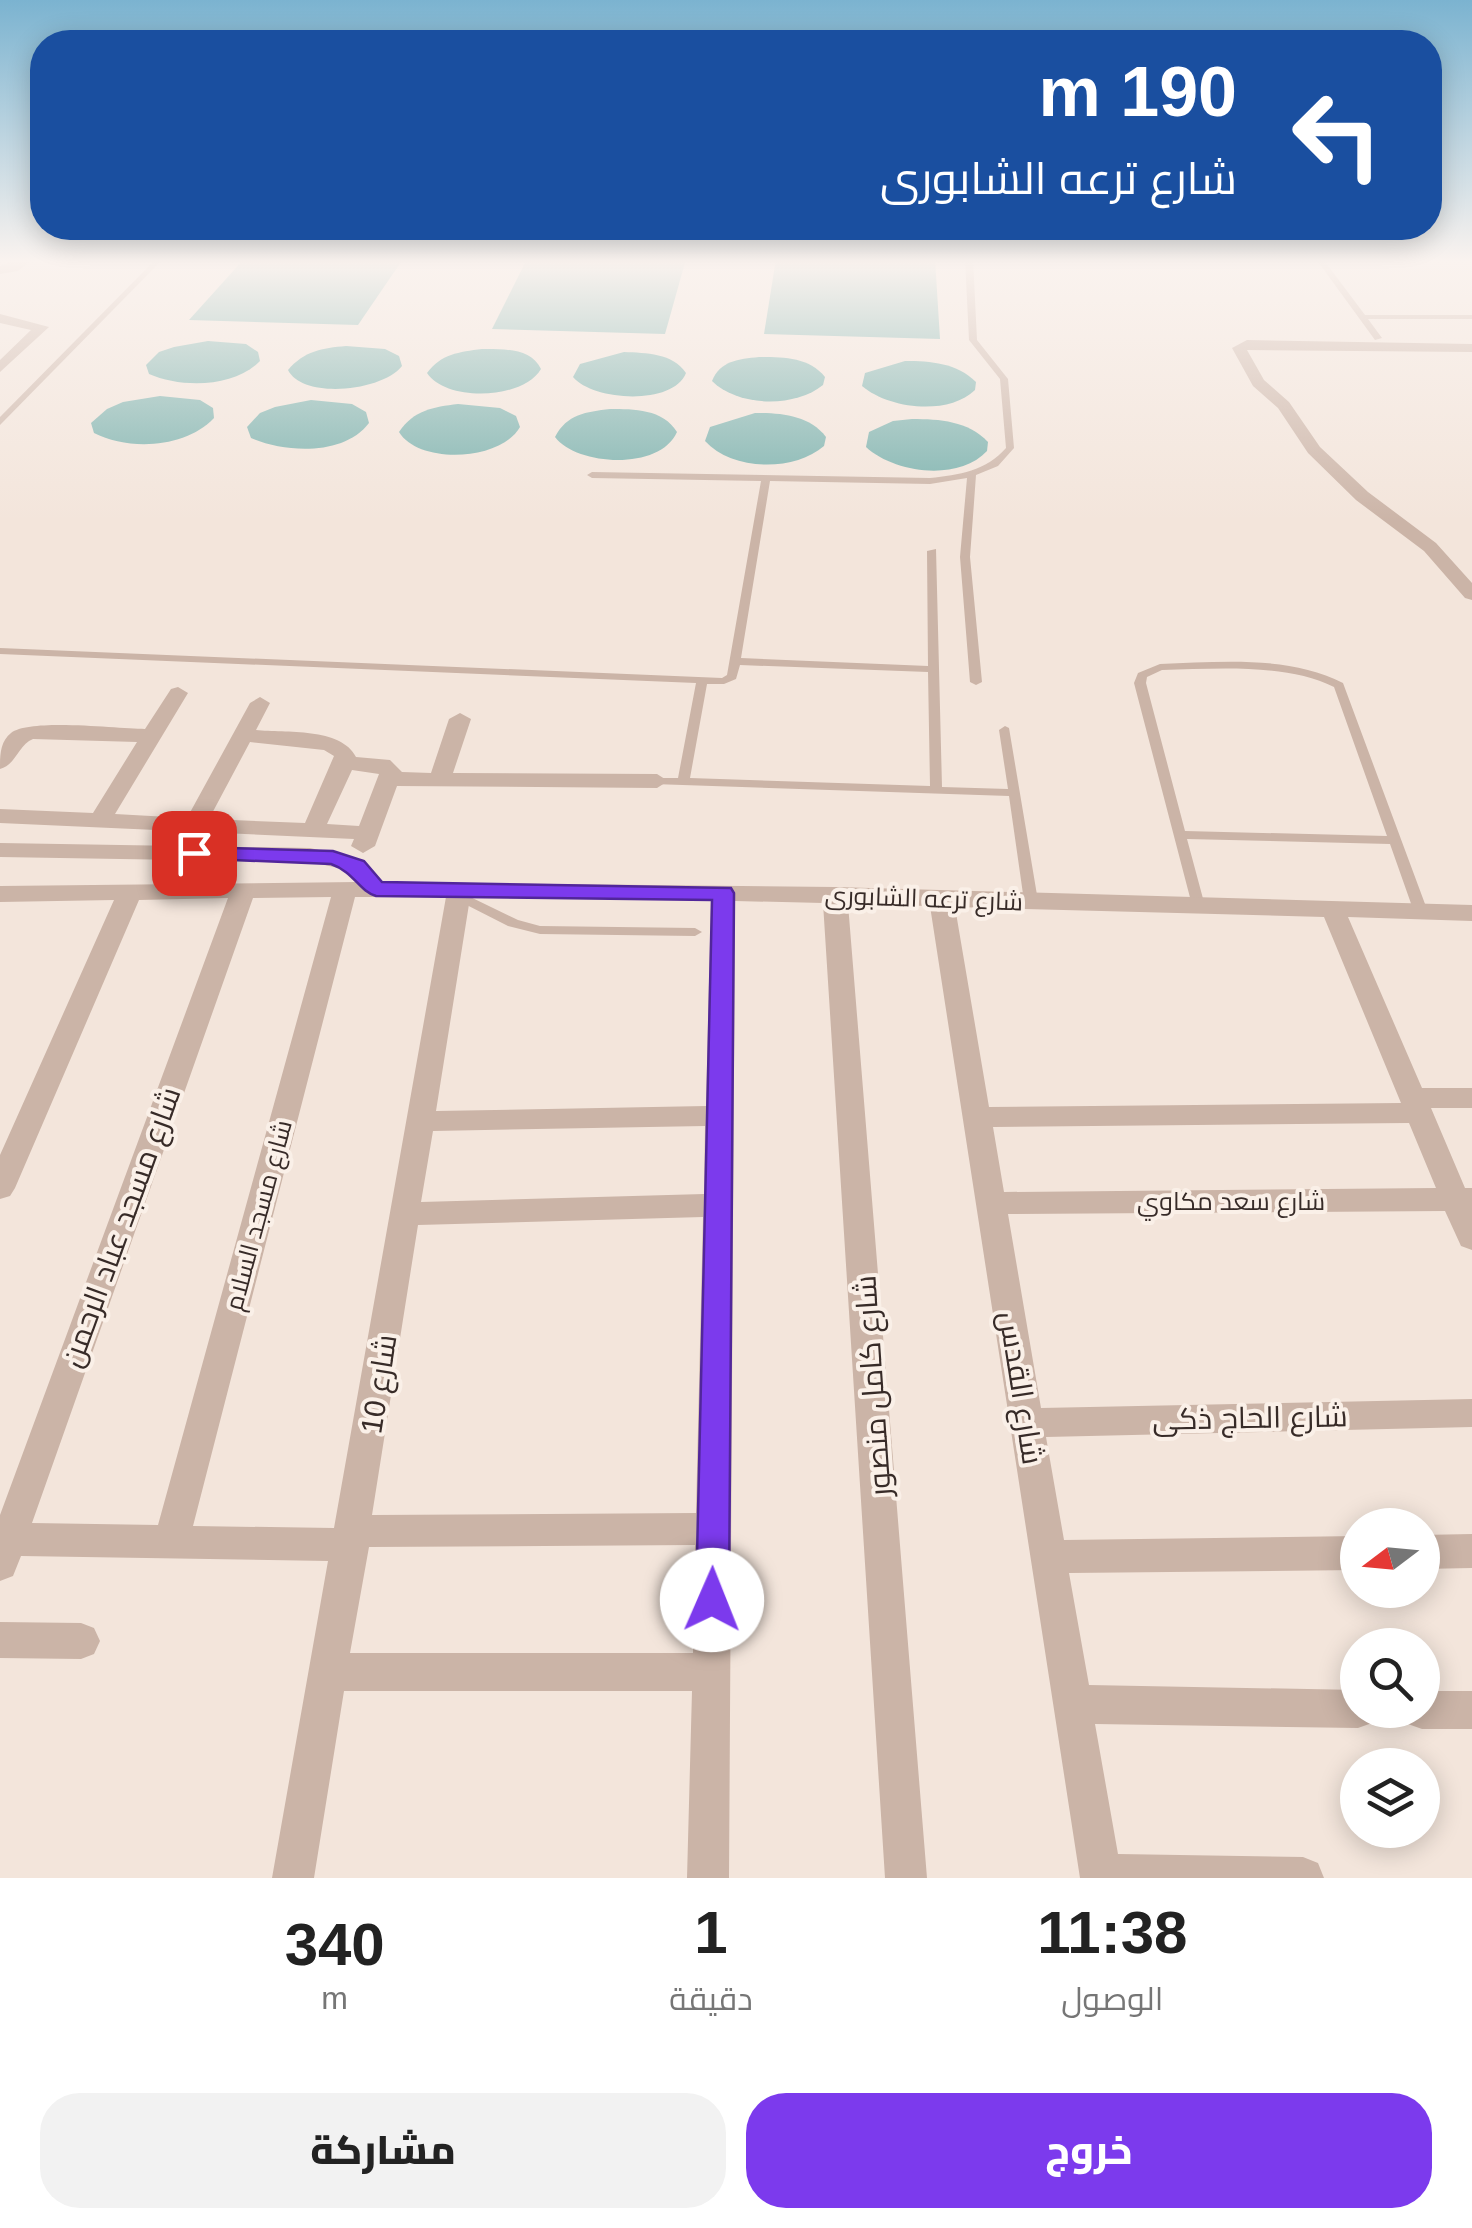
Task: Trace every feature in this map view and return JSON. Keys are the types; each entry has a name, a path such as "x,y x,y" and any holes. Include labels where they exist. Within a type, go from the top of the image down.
{"street":[{"path":"1244,347 1239,348 1246,366 1263,389 1284,405 1314,450 1362,496 1430,547 1472,594"},
{"path":"1398,347 1472,348"},
{"path":"100,821 178,693"},
{"path":"194,825 260,703"},
{"path":"440,779 460,719"},
{"path":"0,762 19,738 31,733 152,736"},
{"path":"242,735 330,744 344,753 344,763 313,830"},
{"path":"344,763 382,765 389,768 390,779 657,781"},
{"name":"شارع مسجد السلام","path":"171,1542 350,877 390,779"},
{"path":"0,816 367,832"},
{"name":"شارع ترعه الشابورى","path":"0,850 310,855 376,889 835,895 1472,913"},
{"name":"شارع ترعه الشابورى","path":"2,897 242,890 350,877"},
{"name":"شارع مسجد عباد الرحمن","path":"3,1548 242,890"},
{"path":"0,1188 130,892"},
{"name":"شارع 10","path":"293,1878 459,892"},
{"path":"708,1878 723,893"},
{"name":"شارع كامل منصور","path":"835,895 906,1878"},
{"name":"شارع القدس","path":"941,898 1101,1877"},
{"path":"1332,910 1416,1106 1464,1199 1472,1238"},
{"path":"977,1116 1416,1106 1472,1098"},
{"path":"422,1121 719,1116"},
{"name":"شارع سعد مكاوي","path":"991,1203 1464,1199"},
{"path":"407,1214 718,1205"},
{"name":"شارع الحاج ذكى","path":"1027,1423 1472,1414"},
{"path":"3,1548 714,1529"},
{"path":"1440,1552 1472,1552"},
{"path":"1048,1557 1340,1553"},
{"path":"0,1640 81,1641"},
{"path":"330,1672 711,1672"},
{"path":"1073,1704 1340,1708"},
{"path":"1440,1710 1472,1710"},
{"path":"1101,1877 1303,1878"}],"lane":[{"path":"0,422 74,347"},
{"path":"592,475 930,481 972,474 994,465 1010,448 1004,380 978,347"},
{"path":"972,474 965,557 976,682"},
{"path":"0,651 702,681 729,679 766,478"},
{"path":"932,551 936,791"},
{"path":"734,661 932,669"},
{"path":"1198,906 1140,683 1142,674 1160,668 1300,670 1333,681 1342,690 1421,912"},
{"path":"684,782 702,681"},
{"path":"1005,730 1031,901"},
{"path":"657,781 1015,793"},
{"path":"1180,834 1396,840"},
{"path":"459,892 514,923 540,930 694,932"}],"water":[{"path":"174,347 250,347 258,352 260,361 236,376 207,383 176,382 149,374 146,365 159,352"},
{"path":"329,348 385,349 399,356 402,366 378,381 344,389 309,386 288,370 300,359"},
{"path":"482,349 523,353 541,369 518,387 484,394 450,389 427,373 444,358"},
{"path":"624,352 666,358 686,373 666,391 632,396 597,391 573,377 580,364"},
{"path":"759,357 786,358 811,365 825,377 823,385 798,398 767,401 736,396 712,381 725,365"},
{"path":"905,361 952,367 976,382 975,390 950,404 919,406 887,400 862,386 865,373"},
{"path":"160,396 200,400 213,408 214,418 188,436 157,444 124,442 94,433 91,423 107,409"},
{"path":"311,400 352,404 366,412 369,423 358,434 330,446 297,449 251,438 247,427 260,413"},
{"path":"458,404 500,408 516,416 520,427 496,447 460,455 424,450 409,443 399,432 425,411"},
{"path":"610,409 656,415 677,432 668,445 654,453 618,460 581,454 555,437 571,419"},
{"path":"755,413 803,420 826,437 824,446 797,460 763,464 731,458 705,441 710,427"},
{"path":"912,419 963,425 988,442 987,451 960,467 926,470 893,463 866,447 869,432 893,421"}],"route":[{"path":"194,853 333,858 368,874 376,889 723,893 712,1600"}]}
